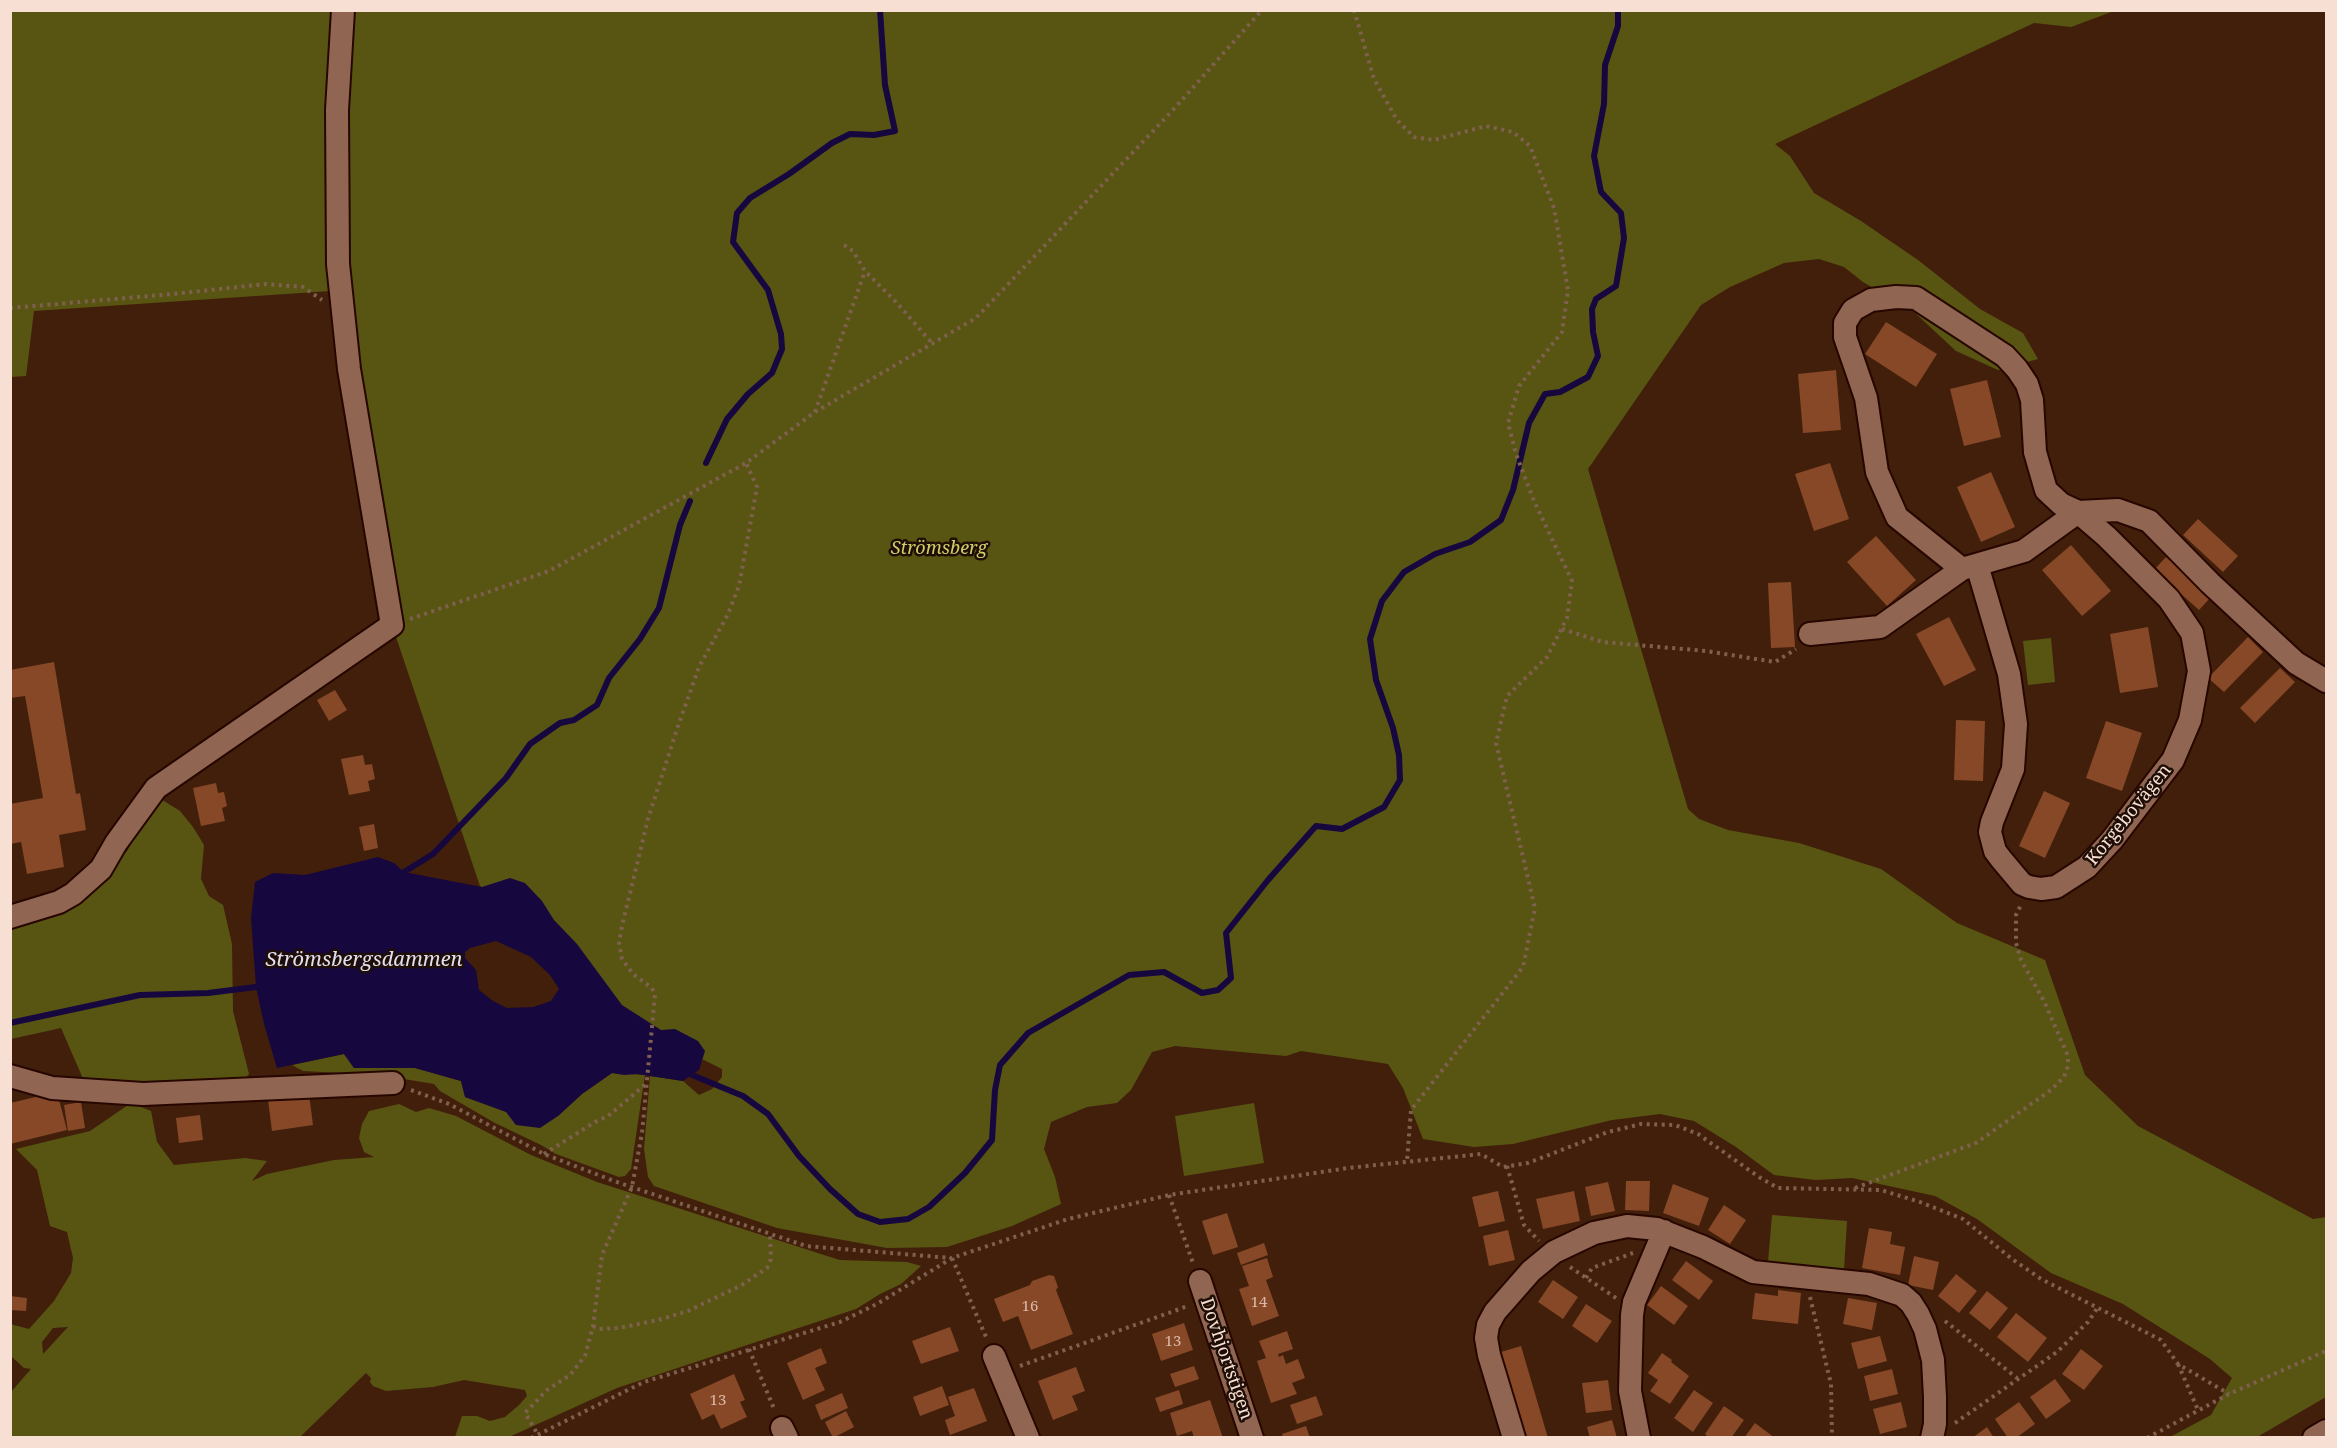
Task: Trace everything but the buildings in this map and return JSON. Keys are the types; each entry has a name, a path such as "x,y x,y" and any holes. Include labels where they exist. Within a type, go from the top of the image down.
{"street":[{"path":"10,917 59,902 73,894 101,869 156,788 392,625 349,369 338,264 337,110 343,10"},
{"name":"Korgebovägen","path":"1969,567 1897,517 1877,472 1866,398 1845,337 1845,323 1853,310 1871,300 1896,297 1916,298 2011,362 2027,384 2032,400 2035,452 2046,490 2061,504 2078,512 2107,537 2169,599 2192,633 2199,671 2190,720 2173,760 2112,840 2087,867 2056,887 2041,889 2029,887"},
{"path":"1810,634 1880,627 1969,567 2024,550 2078,512 2118,510 2148,521 2210,583 2296,663 2326,681"},
{"path":"1969,567 2009,674 2016,724 2013,770 1990,832 1995,851 2022,884 2029,887"},
{"path":"10,1076 52,1088 143,1094 393,1083"},
{"path":"1514,1437 1489,1355 1486,1338 1488,1325 1495,1312 1531,1271 1554,1252 1594,1233 1627,1226 1645,1227 1662,1238 1703,1247 1753,1272 1869,1284 1902,1295 1918,1314 1925,1329 1933,1360 1935,1406 1932,1437"},
{"path":"1639,1437 1630,1391 1632,1315 1634,1302 1662,1238"},
{"name":"Dovhjortstigen","path":"1203,1290 1252,1437"},
{"path":"998,1364 1028,1437"},
{"path":"2314,1437 2326,1431"}],"path":[{"path":"392,625 549,571 746,463 815,412 976,318 1172,111 1262,10"},
{"path":"1354,10 1374,79 1397,120 1414,137 1434,140 1486,126 1513,132 1530,146 1554,208 1568,290 1562,332 1519,386 1508,423 1516,454 1534,501 1572,581 1567,618 1562,629 1547,657 1507,696 1496,744 1535,908 1523,967 1411,1110 1407,1161"},
{"path":"844,245 853,251 865,271 932,343"},
{"path":"815,412 865,271"},
{"path":"10,308 266,284 303,287 342,314"},
{"path":"539,1436 525,1413 547,1390 570,1375 585,1356 593,1326 602,1255 632,1187 642,1133 655,995 652,988 633,974 622,959 619,944 648,819 678,726 699,667 728,614 739,586 757,487 746,463"},
{"path":"1562,629 1603,642 1706,651 1774,662 1802,645 1810,634"},
{"path":"1851,1190 1976,1143 2051,1090 2064,1077 2068,1066 2068,1056 2016,943 2016,915 2029,887"},
{"path":"393,1083 449,1104 544,1154 632,1187 806,1246 952,1258"},
{"path":"544,1154 608,1116 646,1083"},
{"path":"952,1258 998,1364 1203,1290 1169,1195"},
{"path":"593,1326 598,1329 619,1328 658,1320 688,1311 740,1286 767,1268 771,1259 770,1234"},
{"path":"1586,1278 1592,1268 1662,1238"},
{"path":"531,1437 539,1436 644,1382 840,1322 877,1304 952,1258"},
{"path":"1804,1278 1831,1384 1832,1437"},
{"path":"1953,1424 2057,1352 2088,1322 2098,1307"},
{"path":"1918,1314 1938,1316 2018,1378"},
{"path":"749,1349 784,1433"},
{"path":"2147,1437 2198,1410 2326,1351"},
{"path":"2178,1364 2198,1410"}],"green space":[{"name":"Strömsberg","path":"11,11 2114,11 2071,27 2034,23 1775,144 1790,156 1814,193 1861,221 1918,260 1980,309 2023,333 2038,359 1998,370 1956,351 1914,312 1863,282 1844,267 1819,259 1784,263 1730,287 1701,305 1588,469 1688,809 1699,819 1728,830 1799,843 1881,869 1957,923 2045,960 2085,1075 2138,1126 2313,1219 2326,1217 2326,1397 2257,1437 2170,1437 2211,1415 2232,1378 2210,1359 2123,1304 2051,1273 1977,1219 1935,1196 1852,1178 1816,1180 1774,1175 1736,1147 1694,1121 1660,1114 1612,1120 1513,1144 1474,1147 1423,1139 1403,1088 1388,1064 1301,1051 1286,1056 1175,1046 1152,1052 1131,1090 1117,1103 1087,1107 1051,1122 1044,1149 1055,1177 1061,1204 1012,1226 947,1247 887,1248 777,1228 654,1186 648,1177 644,1149 650,1076 683,1081 699,1095 712,1089 722,1077 722,1069 615,1016 480,886 392,625 345,290 34,311 26,376 11,377"},
{"path":"2051,638 2055,682 2028,685 2023,641"},
{"path":"159,798 180,811 204,845 201,879 209,896 223,905 232,944 233,1011 249,1074 243,1082 201,1087 84,1081 61,1028 11,1039 11,925 87,895 127,851"},
{"path":"344,1054 354,1068 415,1068 461,1081 465,1097 507,1112 516,1125 558,1116 582,1094 612,1073 645,1075 631,1169 625,1176 619,1177 556,1154 495,1123 440,1091 434,1084 380,1075 303,1071 292,1065"},
{"path":"131,1103 151,1111 157,1142 174,1165 245,1158 267,1161 252,1181 267,1174 334,1160 374,1157 364,1152 359,1138 362,1124 369,1111 399,1104 416,1112 429,1108 456,1116 531,1155 597,1182 827,1256 840,1260 907,1262 921,1266 901,1284 856,1309 617,1388 509,1437 455,1437 462,1416 477,1416 490,1421 505,1417 527,1396 525,1390 464,1380 433,1387 386,1391 373,1386 370,1382 371,1378 366,1373 300,1437 11,1437 11,1392 31,1369 24,1368 11,1356 10,1324 29,1329 54,1301 71,1273 73,1258 67,1232 50,1226 37,1170 16,1149 90,1131","holes":["68,1327 43,1354 42,1342 53,1328"]},
{"path":"1254,1103 1264,1163 1184,1176 1175,1116"},
{"path":"1772,1215 1847,1221 1844,1269 1768,1262"}],"water":[{"name":"Strömsbergsdammen","path":"378,857 394,863 404,872 482,887 510,878 525,883 542,901 554,920 577,944 622,1005 661,1030 675,1029 698,1041 705,1051 699,1070 683,1081 637,1074 612,1073 540,1128 516,1125 506,1112 465,1097 461,1081 415,1068 354,1068 344,1054 277,1068 256,987 251,918 255,882 273,873 305,875","holes":["496,941 531,957 550,975 559,989 551,1001 533,1007 507,1008 479,990 476,970 465,958 465,952 470,948"]}],"waterway":[{"path":"706,463 727,419 748,394 772,373 782,349 781,334 768,290 733,242 737,213 750,198 832,143 850,134 874,135 895,131 885,85 880,10"},
{"path":"692,1075 743,1096 768,1114 799,1156 830,1189 858,1214 880,1222 908,1219 929,1207 965,1173 992,1140 995,1090 1000,1065 1028,1033 1129,975 1164,972 1202,993 1218,990 1231,978 1226,933 1268,880 1316,826 1342,829 1384,807 1400,780 1399,755 1393,728 1376,680 1370,639 1382,601 1404,572 1435,554 1470,542 1501,520 1513,490 1529,423 1545,394 1560,392 1588,377 1598,356 1593,332 1592,309 1596,299 1616,286 1624,238 1621,213 1601,192 1594,156 1604,104 1605,65 1618,26 1618,10"},
{"path":"404,872 433,854 506,778 530,744 560,723 574,720 597,705 609,678 640,639 659,608 680,525 690,501"},
{"path":"10,1023 140,995 208,993 256,987"}]}
